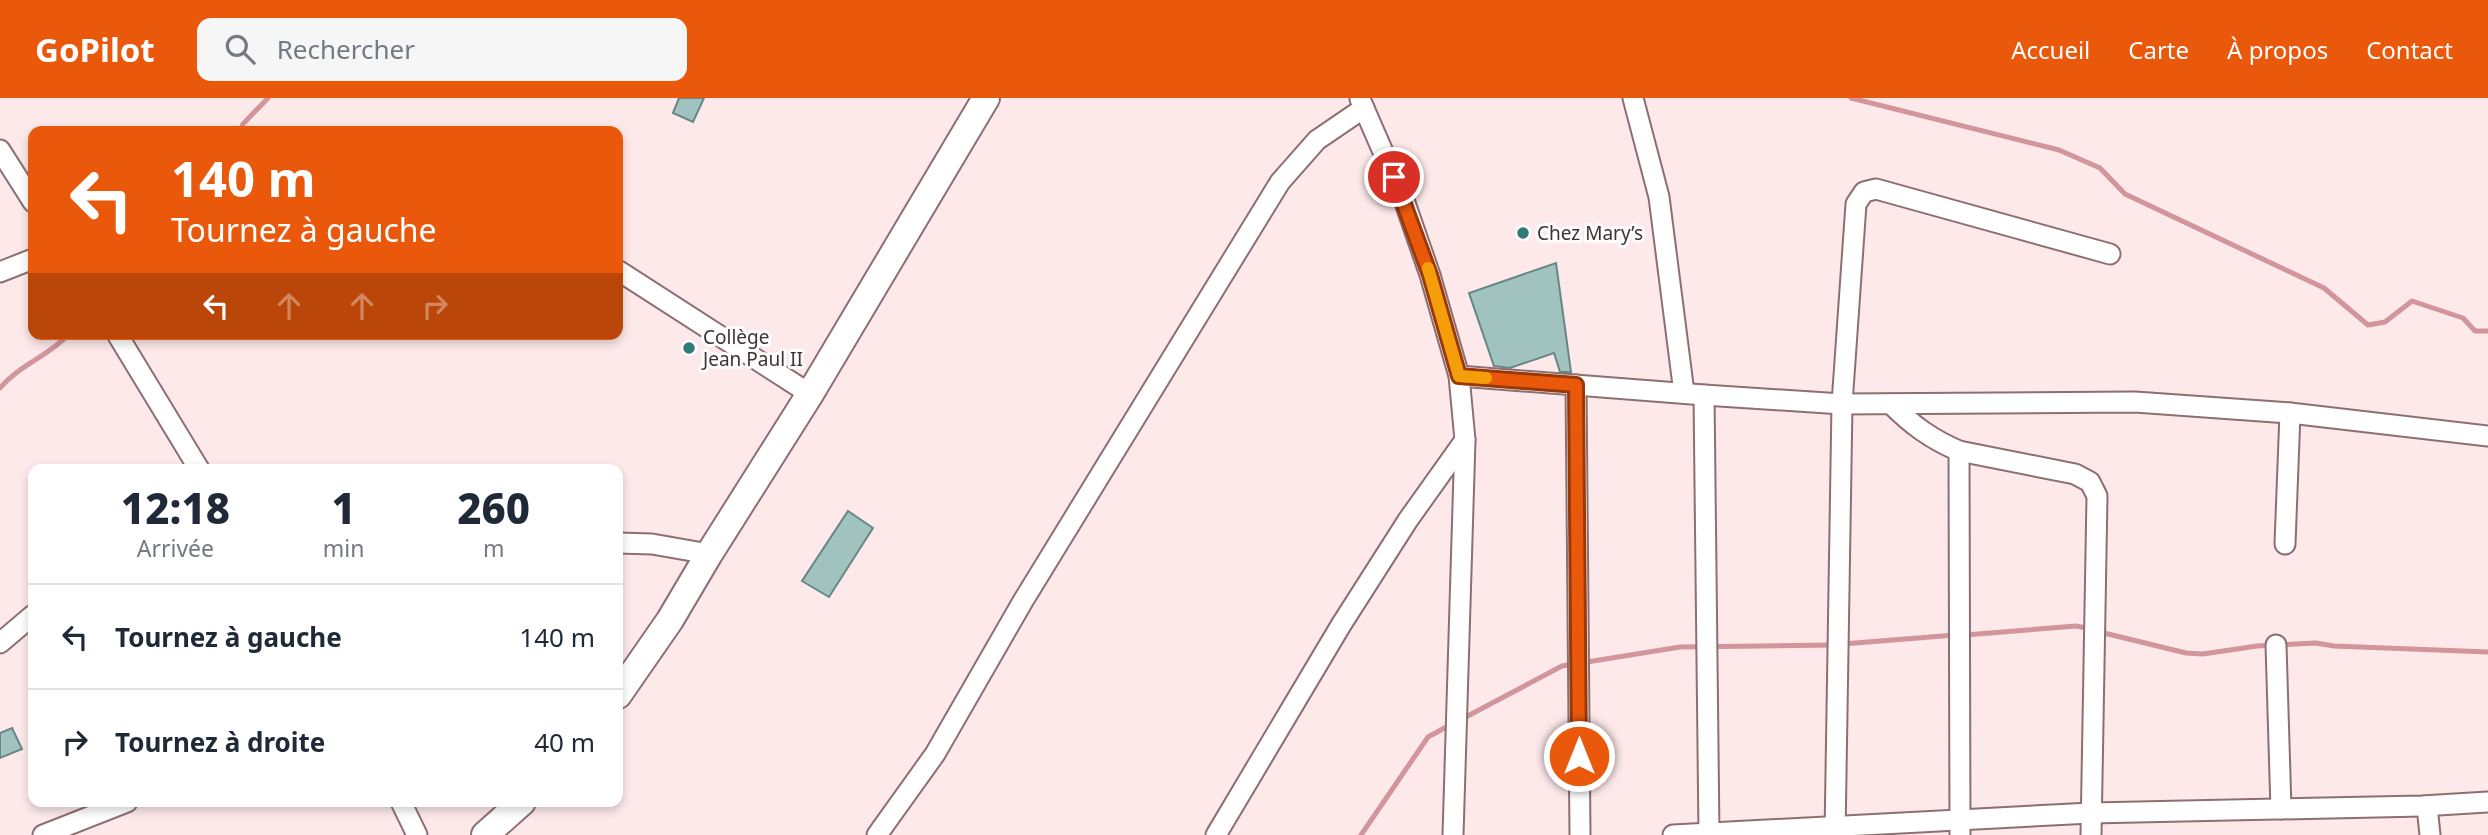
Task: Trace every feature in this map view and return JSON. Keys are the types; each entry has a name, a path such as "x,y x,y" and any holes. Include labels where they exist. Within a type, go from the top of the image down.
{"main road":[{"path":"623,688 670,620 810,394 986,98"},
{"path":"485,835 516,807"}],"street":[{"path":"1633,98 1659,197 1694,394 1709,834"},
{"path":"877,835 935,754 1023,601 1280,182 1317,140 1362,103 1404,200 1430,275 1459,376 1465,440 1452,835"},
{"path":"0,150 28,194"},
{"path":"1835,830 1842,404 1856,204 1864,192 1876,189 2110,254"},
{"path":"0,272 28,261"},
{"path":"623,274 810,394"},
{"path":"121,340 196,464"},
{"path":"1459,376 1842,404 2135,402 2290,413 2488,436"},
{"path":"1576,385 1580,835"},
{"path":"1891,404 1915,427 1935,441 1959,451 2075,474 2090,482 2097,496 2091,835"},
{"path":"2285,544 2290,413"},
{"path":"1216,835 1356,601 1408,520 1465,440"},
{"path":"1959,451 1960,827"},
{"path":"623,543 652,544 709,554"},
{"path":"0,643 28,619"},
{"path":"2276,645 2281,809"},
{"path":"1673,835 1960,827 2091,813 2427,806 2488,802"},
{"path":"2427,806 2430,835"},
{"path":"43,835 114,807"},
{"path":"403,807 416,835"}],"building":[{"path":"679,98 704,98 693,122 673,113"},
{"path":"1556,263 1571,372 1560,372 1554,353 1510,368 1494,366 1469,293"},
{"path":"848,511 873,528 829,597 802,581"},
{"path":"12,728 22,749 0,758 0,733"}],"waterway":[{"path":"242,126 268,98"},
{"path":"1851,98 2059,150 2100,168 2125,194 2324,288 2368,325 2385,322 2412,301 2463,318 2475,331 2488,331"},
{"path":"0,388 16,373 63,340"},
{"path":"1965,635 2076,626 2091,629"},
{"path":"2100,632 2186,653 2203,654 2257,646 2316,643 2488,652"},
{"path":"1843,644 1955,635"},
{"path":"1462,719 1562,666 1680,647 1833,645"},
{"path":"1361,835 1428,737 1450,725"}],"slow traffic":[{"path":"1428,268 1459,376 1486,378"}],"place":[{"name":"Chez Mary’s","path":"1523,233"},
{"name":"Collège Jean Paul II","path":"689,348"}],"route":[{"path":"1394,177 1430,275 1459,376 1576,385 1579,756"}]}
